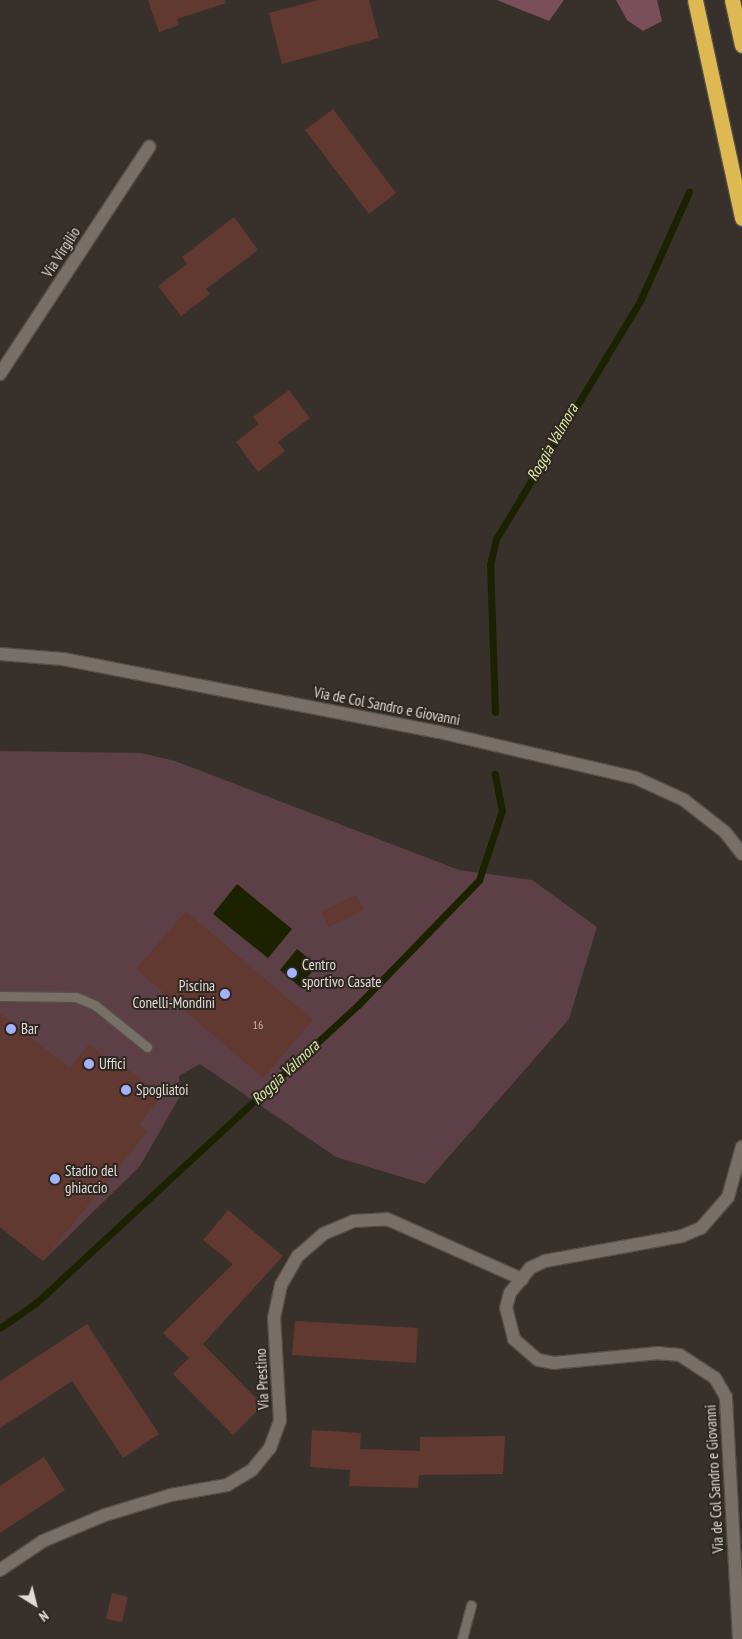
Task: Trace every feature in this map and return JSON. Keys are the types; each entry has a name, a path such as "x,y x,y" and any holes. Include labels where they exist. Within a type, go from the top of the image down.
{"highway":[{"path":"694,0 742,218"},
{"path":"732,0 742,45"}],"street":[{"name":"Via Virgilio","path":"0,374 149,147"},
{"name":"Via de Col Sandro e Giovanni","path":"0,654 63,659 390,722 636,778 684,800 725,832 742,854"},
{"name":"Via de Col Sandro e Giovanni","path":"739,1639 726,1397 715,1378 680,1355 659,1353 554,1363 538,1360 519,1345 507,1324 510,1292 530,1268 545,1262 682,1236 701,1228 728,1197 742,1147"},
{"name":"Via Prestino","path":"0,1570 43,1541 105,1515 170,1494 227,1485 252,1470 270,1448 280,1421 274,1318 281,1285 298,1256 323,1234 354,1221 387,1218 522,1278"}],"lane":[{"path":"0,996 76,998 95,1005 147,1047"},
{"path":"462,1639 471,1605"}],"shaded area":[{"path":"497,0 564,0 549,21"},
{"path":"616,0 657,0 662,21 643,31 627,20"},
{"name":"Centro sportivo Casate","path":"0,751 141,753 175,761 459,870 532,880 597,927 569,1019 425,1184 336,1157 200,1064 179,1076 180,1096 140,1166 43,1261 0,1227"},
{"path":"237,884 292,929 268,958 213,914"},
{"path":"297,949 317,965 300,987 280,970"}],"building":[{"path":"148,0 225,0 226,3 177,19 179,25 159,32"},
{"path":"318,0 369,0 379,38 282,64 269,13"},
{"path":"333,109 396,193 369,214 305,130"},
{"path":"234,217 258,250 206,289 210,294 181,316 158,286 187,264 182,257"},
{"path":"289,390 310,418 278,442 285,451 258,472 236,442 259,424 253,417"},
{"path":"356,895 364,910 329,927 321,912"},
{"name":"Piscina Conelli-Mondini","path":"186,911 313,1020 263,1078 136,969"},
{"name":"Stadio del ghiaccio","path":"0,1013 70,1068 89,1044 108,1060 112,1056 162,1097 139,1124 148,1131 43,1261 0,1227"},
{"path":"228,1210 283,1256 203,1344 263,1405 233,1435 173,1374 189,1358 163,1333 233,1264 203,1240"},
{"path":"295,1321 418,1328 416,1363 292,1355"},
{"path":"87,1324 159,1434 123,1458 72,1381 0,1428 0,1381"},
{"path":"312,1430 361,1433 360,1449 420,1451 420,1437 505,1436 503,1474 419,1475 418,1488 349,1486 350,1470 310,1467"},
{"path":"44,1457 65,1490 0,1533 0,1486"},
{"path":"112,1593 128,1597 122,1622 106,1619"}],"waterway":[{"name":"Roggia Valmora","path":"495,712 490,565 496,539 640,301 689,192"},
{"name":"Roggia Valmora","path":"0,1328 36,1303 358,1005 479,880 502,811 495,774"}],"place":[{"name":"Centro sportivo Casate","path":"292,973"},
{"name":"Piscina Conelli-Mondini","path":"225,994"},
{"name":"Bar","path":"11,1029"},
{"name":"Uffici","path":"89,1064"},
{"name":"Spogliatoi","path":"126,1090"},
{"name":"Stadio del ghiaccio","path":"55,1179"}]}
